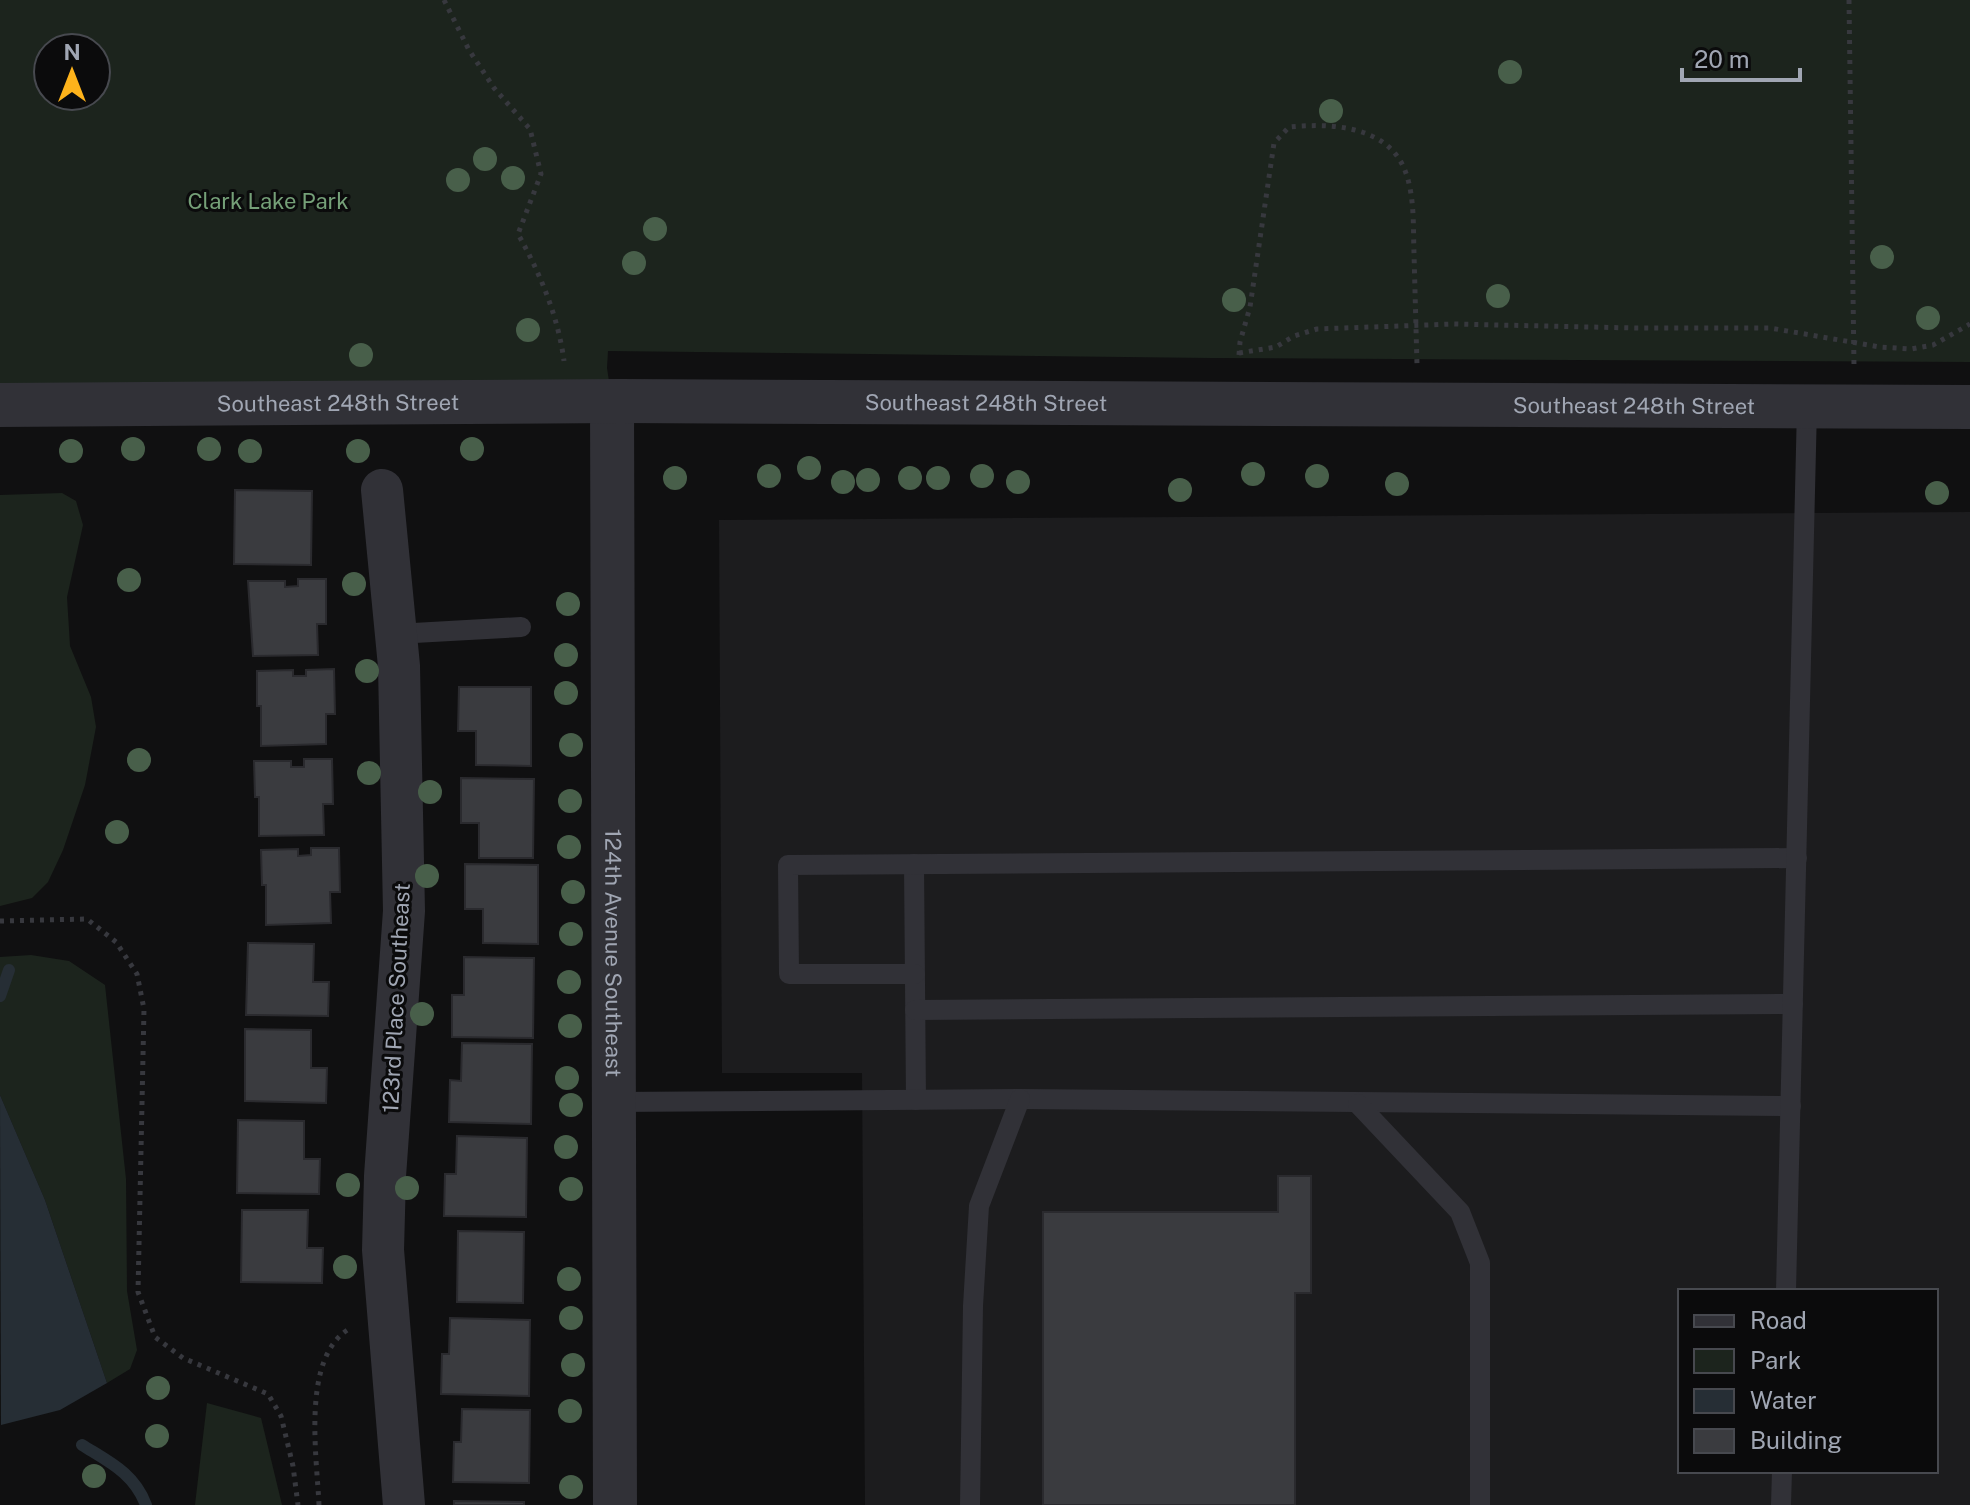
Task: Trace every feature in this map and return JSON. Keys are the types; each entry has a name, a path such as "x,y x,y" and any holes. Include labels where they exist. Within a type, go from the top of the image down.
{"street":[{"name":"Southeast 248th Street","path":"0,405 612,401 1970,407"},
{"name":"124th Avenue Southeast","path":"612,401 615,1505"},
{"name":"123rd Place Southeast","path":"382,490 399,666 404,911 385,1176 383,1250 404,1505"}],"lane":[{"path":"1786,1289 1807,407"},
{"path":"396,634 521,627"},
{"path":"915,974 789,974 788,865 1797,858"},
{"path":"914,864 916,1100"},
{"path":"915,1010 1793,1004"},
{"path":"614,1102 1020,1099 1791,1106"},
{"path":"970,1505 973,1306 979,1206 1020,1099"},
{"path":"1358,1104 1460,1212 1480,1263 1480,1505"},
{"path":"1781,1505 1782,1473"}],"path":[{"path":"444,0 469,50 494,88 530,129 541,174 518,234 539,272 557,330 569,402"},
{"path":"1849,0 1855,407"},
{"path":"1237,404 1240,342 1250,307 1274,143 1289,127 1317,124 1354,129 1376,138 1391,149 1403,166 1411,200 1418,405"},
{"path":"1239,353 1276,347 1294,336 1317,329 1416,325 1770,328 1854,343 1911,349 1933,345 1970,324"},
{"path":"0,921 87,919 116,942 137,974 144,1009 138,1292 155,1337 183,1358 268,1394 281,1416 293,1466 298,1505"},
{"path":"319,1505 315,1403 323,1365 336,1337 387,1305"}],"shaded area":[{"path":"1970,512 1970,1505 865,1505 862,1073 722,1073 719,520"}],"green space":[{"name":"Clark Lake Park","path":"0,0 1970,0 1970,362 608,351 612,401 0,405"},
{"path":"62,493 76,501 83,525 67,597 70,646 91,697 96,727 85,785 63,850 48,882 32,898 0,906 0,495"},
{"path":"31,955 69,961 105,985 126,1179 127,1291 137,1350 130,1369 107,1383 45,1200 0,1095 0,957"},
{"path":"207,1403 261,1418 282,1505 195,1505"}],"water":[{"path":"0,1095 45,1200 107,1383 60,1410 1,1425"}],"building":[{"path":"235,490 312,491 311,565 234,564"},
{"path":"298,579 326,579 326,624 317,624 318,655 253,656 248,581 285,581 285,587 298,586"},
{"path":"334,669 335,714 326,714 326,744 261,746 257,671 293,670 293,676 306,676 306,670"},
{"path":"459,687 531,687 531,766 476,765 476,731 458,731"},
{"path":"304,759 332,759 333,804 323,804 324,835 259,836 259,797 255,797 254,761 291,761 291,767 304,767"},
{"path":"461,778 534,779 533,858 479,858 479,823 461,823"},
{"path":"311,848 339,848 340,892 330,892 331,923 266,925 266,885 262,885 261,850 298,849 298,856 311,855"},
{"path":"465,864 538,865 538,944 483,943 483,909 465,909"},
{"path":"248,943 314,944 313,982 329,982 328,1016 246,1015"},
{"path":"464,957 534,958 533,1038 452,1037 452,995 464,995"},
{"path":"245,1029 311,1030 311,1068 327,1068 326,1103 245,1101"},
{"path":"462,1043 532,1044 531,1124 449,1122 450,1080 461,1081"},
{"path":"238,1120 304,1121 304,1159 320,1159 319,1194 237,1193"},
{"path":"457,1136 527,1138 526,1217 444,1216 445,1174 456,1174"},
{"path":"1278,1176 1311,1176 1311,1293 1295,1293 1295,1505 1043,1505 1043,1212 1278,1212"},
{"path":"242,1210 308,1210 307,1248 323,1248 322,1283 241,1282"},
{"path":"458,1231 524,1232 523,1303 457,1302"},
{"path":"450,1318 530,1320 529,1396 441,1394 442,1354 449,1354"},
{"path":"462,1409 530,1410 529,1483 453,1482 454,1442 461,1442"},
{"path":"454,1501 524,1502 524,1505 454,1505"}],"waterway":[{"path":"0,996 9,970"},
{"path":"82,1445 128,1476 146,1505"}]}
